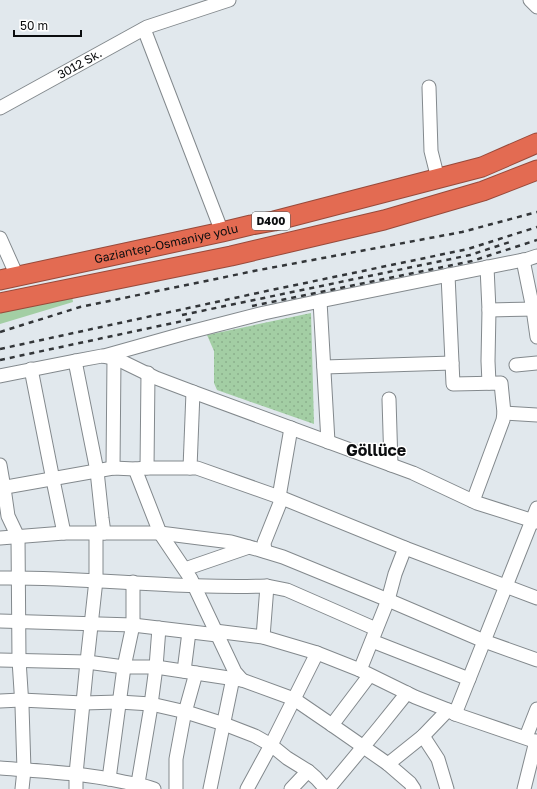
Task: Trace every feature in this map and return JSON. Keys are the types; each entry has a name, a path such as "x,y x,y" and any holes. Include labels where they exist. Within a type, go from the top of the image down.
{"highway":[{"name":"Gaziantep-Osmaniye yolu","path":"8,278 274,221 482,167 537,143"},
{"name":"Gaziantep-Osmaniye yolu","path":"0,303 230,256 384,220 483,191 537,170"}],"street":[{"name":"3012 Sk.","path":"0,108 144,29 229,0"},
{"path":"530,0 537,7"},
{"path":"144,29 222,232"},
{"path":"429,87 431,151 438,179"},
{"path":"0,238 8,278"},
{"path":"0,376 75,361 108,357 264,313 487,268 537,256"},
{"path":"523,260 535,309 537,337"},
{"path":"487,268 489,310 489,383"},
{"path":"448,275 453,384 501,383 504,413 503,420 474,501"},
{"path":"320,301 328,442"},
{"path":"489,310 535,309"},
{"path":"108,357 148,373 156,378 413,474 474,501 535,522"},
{"path":"108,357 113,468"},
{"path":"75,361 97,471 102,518 76,774 76,789"},
{"path":"324,367 452,362"},
{"path":"516,365 537,363"},
{"path":"31,369 52,480 64,533"},
{"path":"148,373 141,468 160,532 191,579 238,679 224,724 210,789"},
{"path":"190,468 193,392"},
{"path":"389,400 391,466"},
{"path":"504,413 537,415"},
{"path":"266,551 264,543 281,498 291,428"},
{"path":"0,465 2,488 8,516 18,537 19,660 24,770 22,789"},
{"path":"2,488 113,468 197,468 281,498 405,548 537,598"},
{"path":"388,764 452,712 469,679 506,586 535,522 537,508"},
{"path":"0,538 64,533 160,532 230,542 283,557 484,641 537,660"},
{"path":"185,569 249,547"},
{"path":"332,725 365,673 374,635 388,600 395,574 405,548"},
{"path":"0,578 96,580 227,587 267,586 287,590 335,611 374,635 469,679"},
{"path":"109,779 124,667 133,625 133,582"},
{"path":"263,637 267,586"},
{"path":"0,621 133,625 189,632 263,637 317,653 452,712 533,740"},
{"path":"137,787 151,704 159,628"},
{"path":"176,789 176,758 186,712 190,672 189,632"},
{"path":"247,789 271,745 317,653"},
{"path":"0,660 87,662 124,667 156,667 238,679 294,699 388,764 410,783 414,789"},
{"path":"0,701 21,700 83,703 119,702 151,704 186,712 256,736 308,771 327,789 407,693"},
{"path":"524,789 537,709"},
{"path":"423,736 438,759 447,789"},
{"path":"0,768 76,774 109,779 137,787 154,789"},
{"path":"291,789 308,771"}],"green space":[{"path":"72,296 73,302 0,324 0,312"},
{"path":"311,313 314,424 217,390 214,383 214,351 207,335"}],"railway":[{"path":"0,332 80,307 259,270 462,232 537,212"},
{"path":"0,349 468,249 537,227"},
{"path":"252,306 472,261 537,240"},
{"path":"182,315 470,255 513,241"},
{"path":"0,360 192,319"}],"district":[{"name":"Göllüce","path":"376,450"}]}
